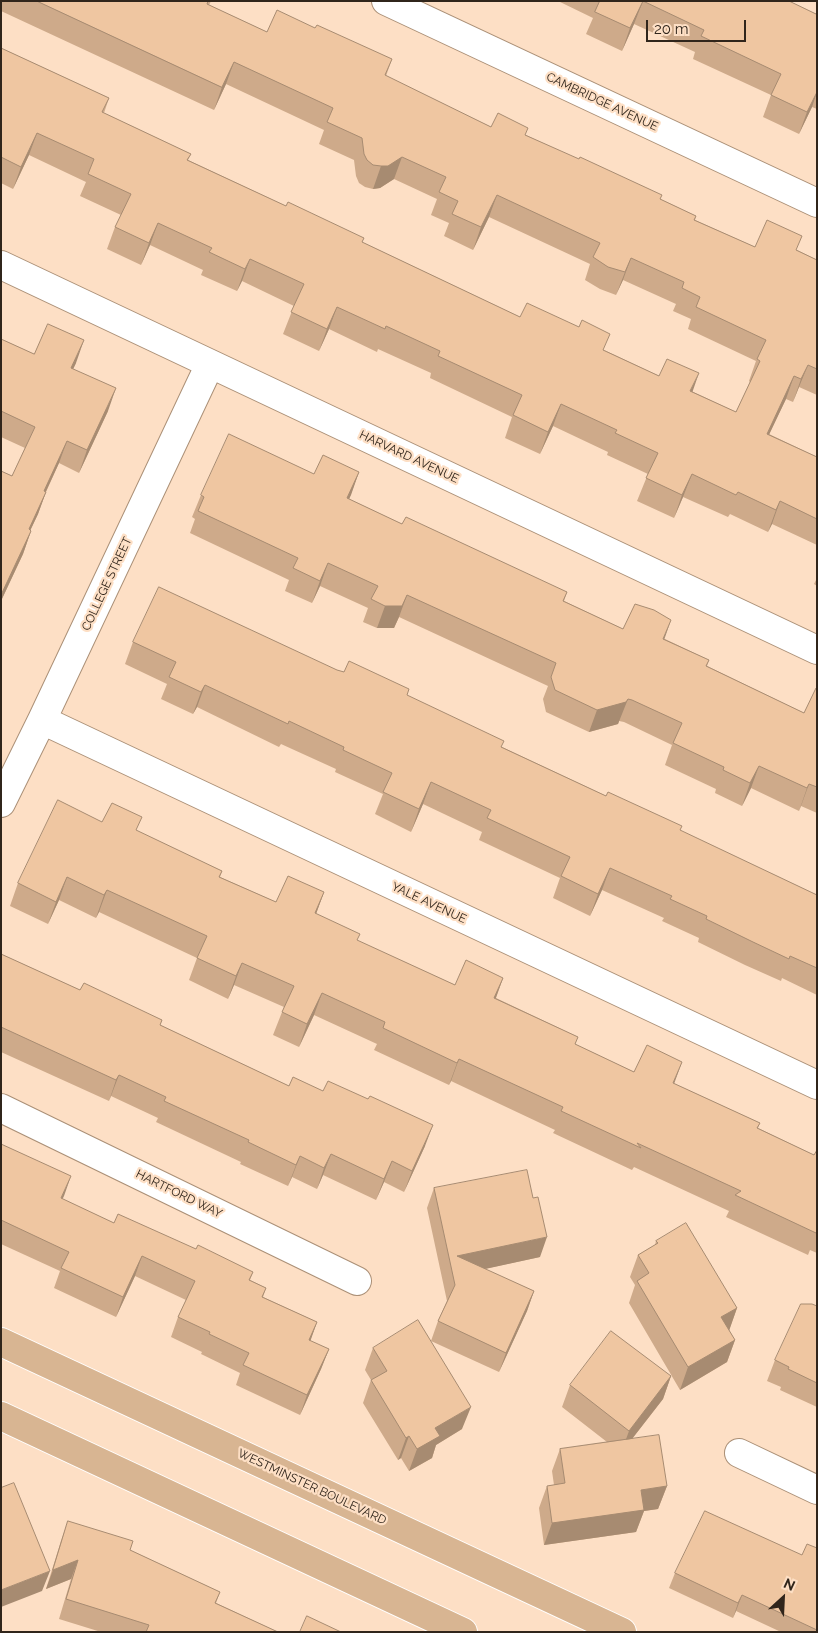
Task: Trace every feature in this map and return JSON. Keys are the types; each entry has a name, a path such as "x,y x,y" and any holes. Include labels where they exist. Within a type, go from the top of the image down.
{"main road":[{"name":"WESTMINSTER BOULEVARD","path":"1,1342 622,1632"},
{"path":"1,1416 463,1632"}],"street":[{"name":"CAMBRIDGE AVENUE","path":"386,1 817,203"},
{"name":"HARVARD AVENUE","path":"1,265 817,650"},
{"name":"COLLEGE STREET","path":"1,803 210,364"},
{"name":"YALE AVENUE","path":"42,720 817,1086"},
{"name":"HARTFORD WAY","path":"1,1108 357,1281"},
{"path":"740,1453 817,1490"}],"building":[{"path":"37,1 208,1 207,4 267,32 277,10 315,28 317,25 392,59 385,75 491,127 498,113 528,128 525,135 579,159 580,157 662,195 660,199 696,216 694,220 755,247 767,220 802,236 796,250 817,260 817,369 808,365 801,379 794,376 767,434 817,457 817,519 780,501 776,510 738,492 736,495 692,474 682,495 646,478 658,453 615,433 617,430 561,404 548,432 513,415 522,395 438,356 440,351 386,326 385,329 337,307 327,329 291,312 304,284 250,259 245,269 209,252 212,248 158,223 149,243 115,227 131,194 88,174 94,159 37,133 21,167 1,157 1,48 109,98 102,112 191,154 187,160 286,206 288,202 364,238 362,242 520,317 527,303 579,327 582,320 610,334 603,350 659,376 667,359 699,373 690,391 736,412 760,361 757,359 766,340 696,307 700,297 682,288 684,282 631,258 625,272 608,267 593,257 600,243 497,195 481,227 452,214 458,201 439,192 446,177 402,157 388,166 373,165 364,154 362,138 327,122 333,108 234,62 222,87"},
{"path":"600,1 643,1 630,28 595,12"},
{"path":"643,1 789,1 816,14 817,12 817,92 807,112 771,95 781,74 701,36 704,30"},
{"path":"48,324 84,340 71,368 116,388 87,450 67,441 44,491 46,492 29,529 31,531 1,595 1,471 12,476 35,427 1,411 1,339 34,354"},
{"path":"229,434 314,474 323,455 359,472 347,498 402,524 406,517 567,592 563,601 623,629 635,604 654,610 671,620 663,639 709,660 706,666 804,713 817,688 817,787 809,784 807,788 759,766 750,783 723,770 724,767 673,743 682,723 628,699 626,702 597,710 555,690 551,677 556,663 407,595 402,606 385,606 371,599 378,586 328,563 320,581 293,568 298,558 198,511 204,497 201,495"},
{"path":"159,587 337,670 344,672 349,661 409,689 407,695 504,741 501,747 606,796 608,792 682,826 680,830 817,895 817,968 790,956 789,959 753,942 706,919 707,916 670,899 672,896 610,868 598,894 561,876 570,857 487,818 491,810 431,782 419,809 383,792 392,773 343,750 344,747 289,721 288,724 205,685 201,692 169,677 176,662 133,642"},
{"path":"58,800 102,822 112,803 142,817 136,830 222,871 219,877 276,902 288,876 324,892 315,913 360,934 357,940 455,985 466,960 503,978 494,998 578,1037 575,1044 634,1072 647,1045 682,1062 673,1083 760,1123 757,1128 814,1155 817,1150 816,1233 735,1195 741,1191 637,1143 641,1148 561,1111 563,1107 459,1059 457,1063 383,1028 385,1022 322,993 307,1024 282,1012 294,986 242,963 236,976 197,958 207,936 107,890 104,895 67,877 56,902 18,883"},
{"path":"1,954 80,990 84,983 162,1020 160,1025 289,1086 293,1077 323,1091 328,1081 368,1099 370,1096 433,1125 412,1171 392,1161 384,1179 331,1154 324,1168 300,1156 296,1165 248,1142 249,1140 164,1101 166,1097 119,1075 116,1080 1,1027"},
{"path":"1,1144 71,1176 61,1198 114,1223 118,1214 196,1249 198,1245 253,1272 249,1280 266,1288 262,1297 317,1322 309,1340 329,1349 307,1395 243,1365 249,1353 178,1317 195,1281 142,1256 123,1297 61,1268 69,1252 1,1220"},
{"path":"527,1170 533,1198 538,1197 547,1237 457,1256 534,1291 506,1353 438,1321 455,1285 434,1188"},
{"path":"686,1223 737,1308 721,1317 735,1340 688,1367 637,1281 649,1273 638,1255 658,1243 656,1241"},
{"path":"801,1304 817,1306 817,1383 788,1369 789,1367 775,1360"},
{"path":"418,1320 471,1407 435,1428 440,1436 417,1449 409,1436 406,1438 371,1380 387,1371 373,1348"},
{"path":"611,1331 671,1376 629,1431 570,1385"},
{"path":"659,1435 667,1486 641,1490 644,1510 552,1523 547,1486 565,1483 560,1449"},
{"path":"14,1483 50,1571 1,1590 1,1488"},
{"path":"705,1511 802,1555 807,1544 817,1548 817,1630 742,1595 738,1603 675,1573"},
{"path":"68,1521 133,1541 130,1550 220,1592 215,1603 278,1632 146,1632 149,1625 66,1599 78,1560 53,1570"},
{"path":"307,1616 341,1632 300,1632"}]}
